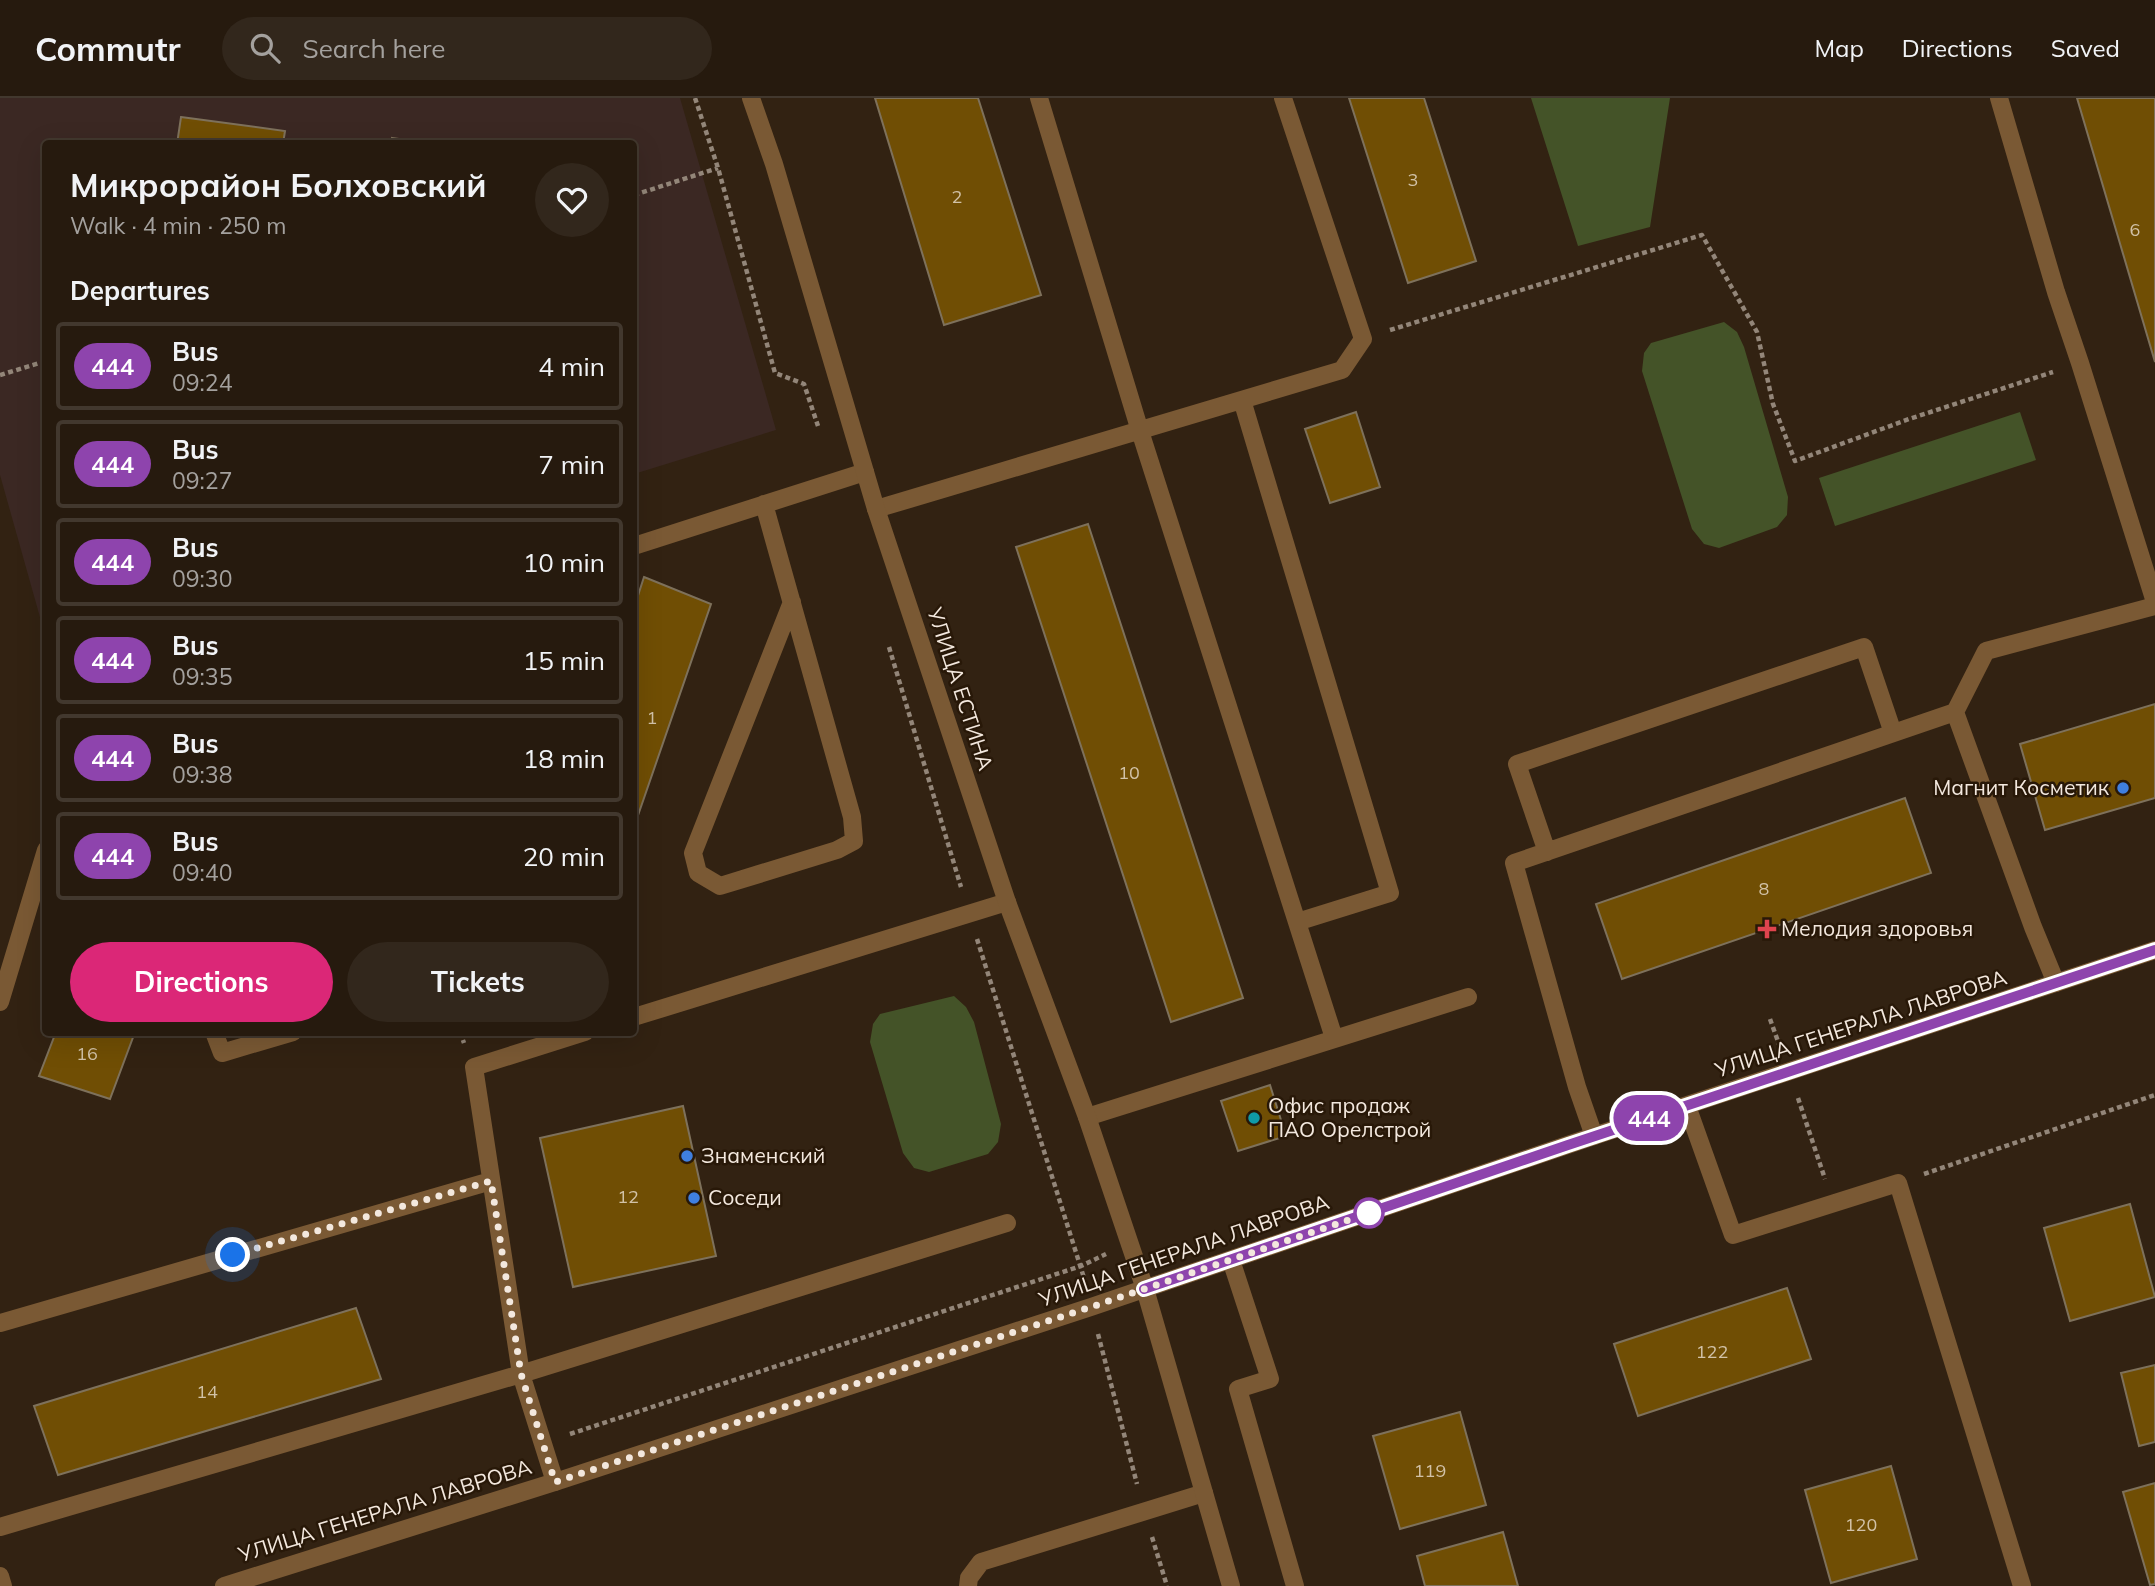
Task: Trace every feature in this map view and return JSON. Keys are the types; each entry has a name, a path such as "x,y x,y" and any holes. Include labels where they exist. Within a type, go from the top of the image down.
{"street":[{"name":"УЛИЦА ЕСТИНА","path":"751,98 774,164 876,509 1007,902 1087,1117 1144,1289 1230,1586"},
{"path":"1039,98 1140,431 1334,1038"},
{"path":"876,509 1342,370 1363,339 1283,98"},
{"path":"1594,1136 1577,1087 1514,863 1955,712 1986,651 2155,604 2056,292 2000,98"},
{"path":"1242,400 1390,893 1297,922"},
{"path":"637,545 865,472"},
{"path":"764,504 792,602 852,817 854,841 837,850 720,886 698,873 693,853 792,602"},
{"path":"1547,852 1517,764 1864,647 1893,733"},
{"path":"1955,712 2056,983"},
{"path":"0,1002 42,863"},
{"path":"637,1016 1007,902"},
{"name":"УЛИЦА ГЕНЕРАЛА ЛАВРОВА","path":"224,1586 555,1482 1091,1307 1594,1136 2155,950"},
{"path":"1087,1117 1468,997"},
{"path":"216,1036 222,1053 279,1036"},
{"path":"555,1482 521,1374 474,1067 572,1036"},
{"path":"1687,1106 1733,1235 1898,1183 2022,1586"},
{"path":"0,1323 491,1181"},
{"path":"0,1527 521,1374 1007,1223"},
{"path":"1231,1260 1270,1379 1238,1389 1295,1586"},
{"path":"968,1586 969,1577 981,1562 1204,1493"},
{"path":"0,1576 3,1586"}],"path":[{"path":"695,98 718,168 775,373 804,384 821,432"},
{"path":"637,194 718,168"},
{"path":"1363,339 1702,235 1757,332 1773,404 1795,461 1909,419 2080,363"},
{"path":"0,375 42,362"},
{"path":"886,639 969,914 1081,1266 1144,1511 1167,1586"},
{"path":"1770,1019 1833,1203"},
{"path":"1898,1183 2155,1095"},
{"path":"543,1443 1081,1266 1128,1243"}],"shaded area":[{"path":"0,98 680,98 776,430 637,473 637,140 42,140 42,624 0,475"}],"green space":[{"path":"1531,98 1670,98 1650,227 1578,246"},
{"path":"1724,322 1737,332 1744,347 1788,497 1787,515 1777,527 1719,548 1704,544 1692,529 1642,371 1644,353 1651,343"},
{"path":"2020,412 2036,460 1835,526 1819,478"},
{"path":"954,996 966,1007 974,1022 1001,1124 998,1142 988,1154 929,1172 914,1168 903,1153 870,1042 873,1024 880,1014"}],"building":[{"path":"875,98 978,98 1041,295 944,325"},
{"path":"1349,98 1424,98 1476,261 1408,283"},
{"path":"2077,98 2155,98 2155,362"},
{"path":"181,117 285,131 284,140 178,140"},
{"path":"1356,412 1380,487 1330,503 1305,429"},
{"path":"1088,524 1243,998 1171,1022 1016,547"},
{"path":"644,577 711,604 637,818 637,599"},
{"path":"2155,704 2155,798 2045,830 2020,744"},
{"path":"1905,798 1931,873 1622,979 1596,904"},
{"path":"54,1036 134,1036 110,1099 39,1076"},
{"name":"Офис продаж ПАО Орелстрой","path":"1270,1085 1286,1136 1238,1151 1221,1101"},
{"path":"683,1106 716,1256 573,1287 540,1138"},
{"path":"2130,1204 2155,1297 2070,1321 2044,1228"},
{"path":"1787,1288 1811,1359 1638,1416 1614,1344"},
{"path":"356,1308 381,1379 58,1475 34,1406"},
{"path":"2155,1365 2155,1442 2139,1446 2121,1373"},
{"path":"1460,1412 1486,1505 1400,1529 1373,1436"},
{"path":"1891,1466 1917,1559 1831,1583 1805,1490"},
{"path":"2155,1483 2155,1584 2150,1585 2123,1492"},
{"path":"1503,1532 1518,1586 1425,1586 1417,1556"}],"bus line":[{"name":"444","path":"1144,1289 2155,950"}],"place":[{"name":"Магнит Косметик","path":"2123,788"},
{"name":"Мелодия здоровья","path":"1767,929"},
{"name":"Офис продаж ПАО Орелстрой","path":"1254,1118"},
{"name":"Знаменский","path":"687,1156"},
{"name":"Соседи","path":"694,1198"}],"route":[{"path":"233,1255 491,1181 521,1374 555,1482 1369,1213"}]}
